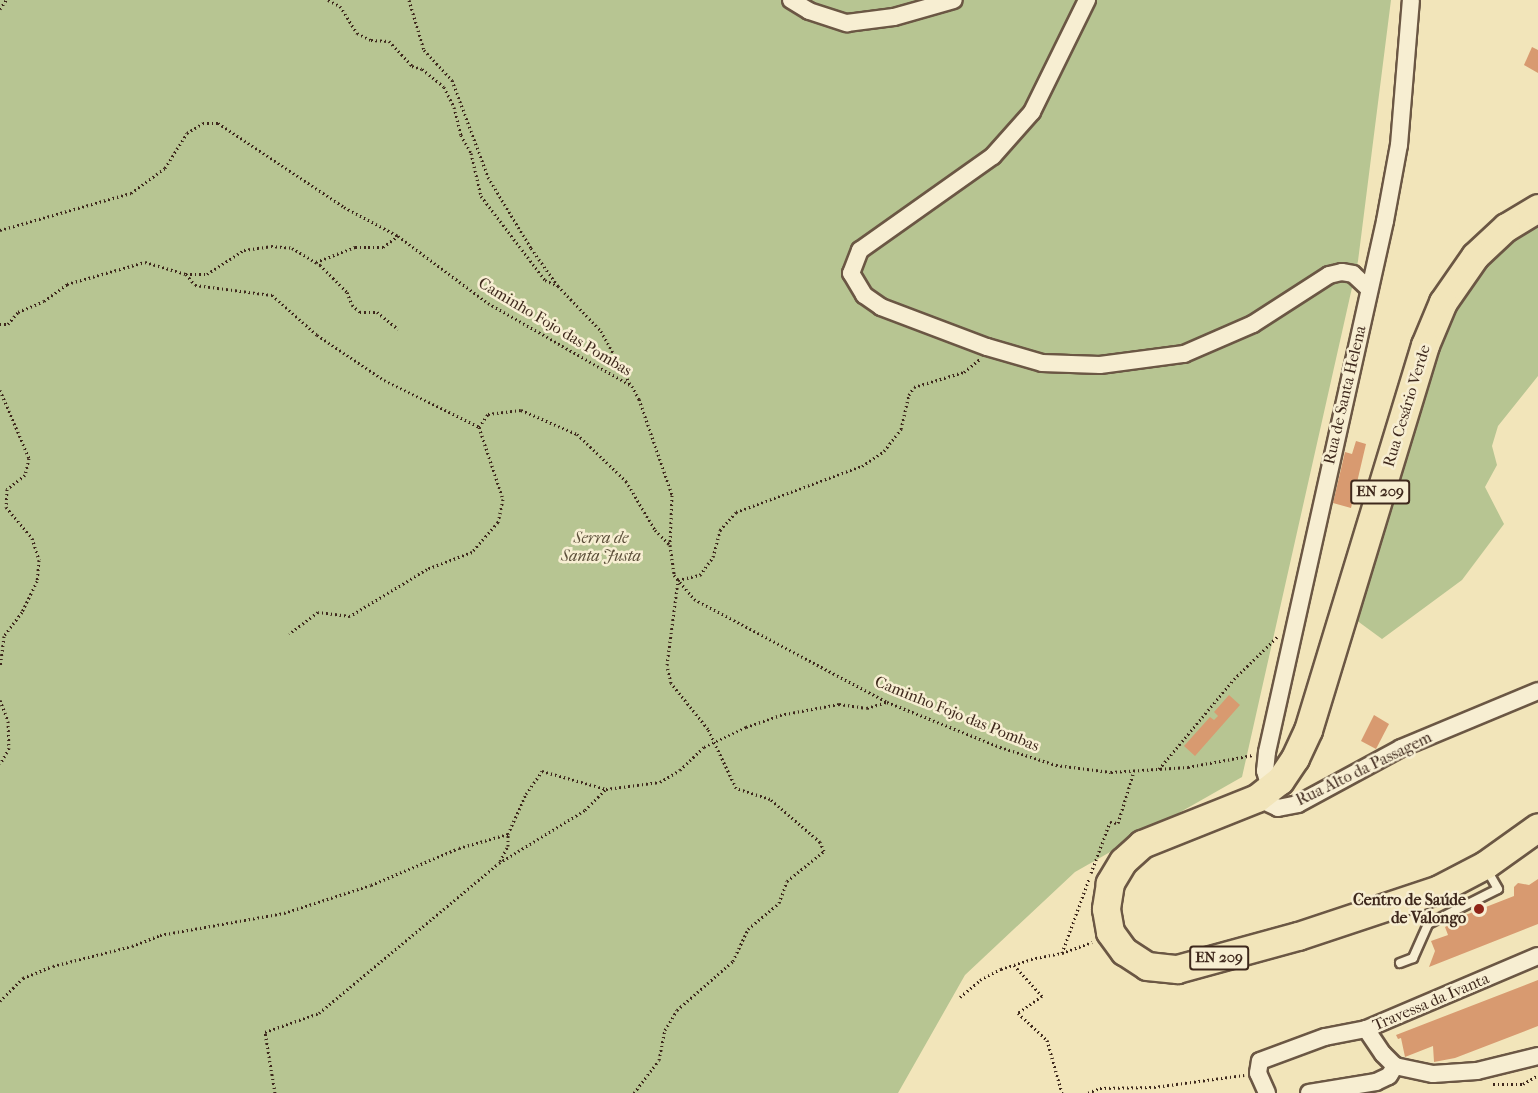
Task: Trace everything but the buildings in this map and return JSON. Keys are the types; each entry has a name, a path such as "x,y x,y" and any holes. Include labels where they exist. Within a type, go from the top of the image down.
{"main road":[{"name":"Rua Cesário Verde","path":"1263,793 1280,780 1295,758 1308,730 1425,345 1443,302 1475,256 1506,227 1538,208"},
{"name":"EN 209","path":"1263,793 1142,844 1123,861 1110,883 1106,909 1110,932 1124,951 1148,966 1177,969 1298,936 1439,889 1485,865 1538,827"}],"street":[{"path":"791,0 809,11 847,23 894,17 954,0"},
{"path":"1087,0 1032,112 993,156 860,250 851,273 864,295 881,308 987,347 1042,363 1100,365 1184,354 1253,324 1329,275 1342,272 1353,274 1369,289"},
{"name":"Rua de Santa Helena","path":"1263,793 1267,752 1385,221 1399,145 1411,0"},
{"name":"Rua Alto da Passagem","path":"1263,793 1278,808 1298,804 1401,748 1538,692"},
{"name":"Travessa da Ivanta","path":"1395,1066 1383,1054 1366,1029 1538,956"},
{"path":"1267,1093 1258,1073 1260,1061 1289,1049 1354,1029 1366,1029"},
{"path":"1310,1093 1375,1087 1389,1076 1395,1066 1433,1074 1477,1071 1538,1056"}],"lane":[{"path":"1400,963 1413,958 1428,924 1498,889 1485,865"}],"path":[{"path":"0,9 6,0"},
{"path":"328,0 340,6 357,33 371,40 389,41 412,66 423,69 444,87 454,107 461,135 471,153 481,196 545,280 558,286"},
{"path":"409,0 424,50 452,80 488,177 544,270 600,331 632,386"},
{"name":"Caminho Fojo das Pombas","path":"0,230 131,193 165,168 187,133 203,123 218,123 344,207 398,236 488,303 632,386 639,399 672,495 670,544 674,575 694,599 887,702 1000,747 1056,765 1111,772 1188,767 1267,752"},
{"path":"316,262 355,248 383,247 398,236"},
{"path":"0,324 9,324 18,312 44,301 67,284 145,262 186,274 207,274 244,250 271,246 292,248 316,262 346,292 352,305 360,312 376,312 398,329"},
{"path":"186,274 195,285 272,295 317,335 384,380 479,427 503,499 498,522 472,552 427,569 350,616 318,612 289,634"},
{"path":"634,1093 659,1060 665,1030 677,1010 733,961 748,929 779,903 787,880 824,851 820,842 770,799 736,788 708,729 671,683 667,665 678,580 700,575 713,557 720,530 736,512 862,466 884,451 902,429 909,395 914,387 964,372 978,362 987,347"},
{"path":"0,390 29,458 25,475 7,489 6,507 32,538 39,560 37,581 22,612 4,636 0,667"},
{"path":"479,427 488,414 521,410 577,434 626,482 655,530 670,544"},
{"path":"1159,769 1234,679 1296,617"},
{"path":"0,700 8,721 9,748 0,764"},
{"path":"499,862 508,846 508,834 526,794 542,771 606,789 660,782 680,770 704,747 780,715 840,704 867,708 887,702"},
{"path":"275,1093 266,1032 319,1013 387,953 499,862 585,810 606,789"},
{"path":"0,1001 23,978 53,966 132,946 160,935 284,913 371,885 459,849 508,834"},
{"path":"960,997 980,980 1014,965 1076,949 1110,932"},
{"path":"1014,965 1041,996 1018,1013 1047,1040 1062,1093"},
{"path":"1088,1093 1100,1088 1154,1087 1258,1073"}],"green space":[{"name":"Serra de Santa Justa","path":"0,0 1391,0 1358,261 1242,777 1075,872 965,975 898,1093 0,1093"},
{"path":"1534,218 1538,222 1538,376 1498,426 1492,446 1497,465 1485,487 1504,524 1462,580 1382,639 1352,617 1434,345 1476,266"}],"place":[{"name":"Centro de Saúde de Valongo","path":"1479,909"}]}
